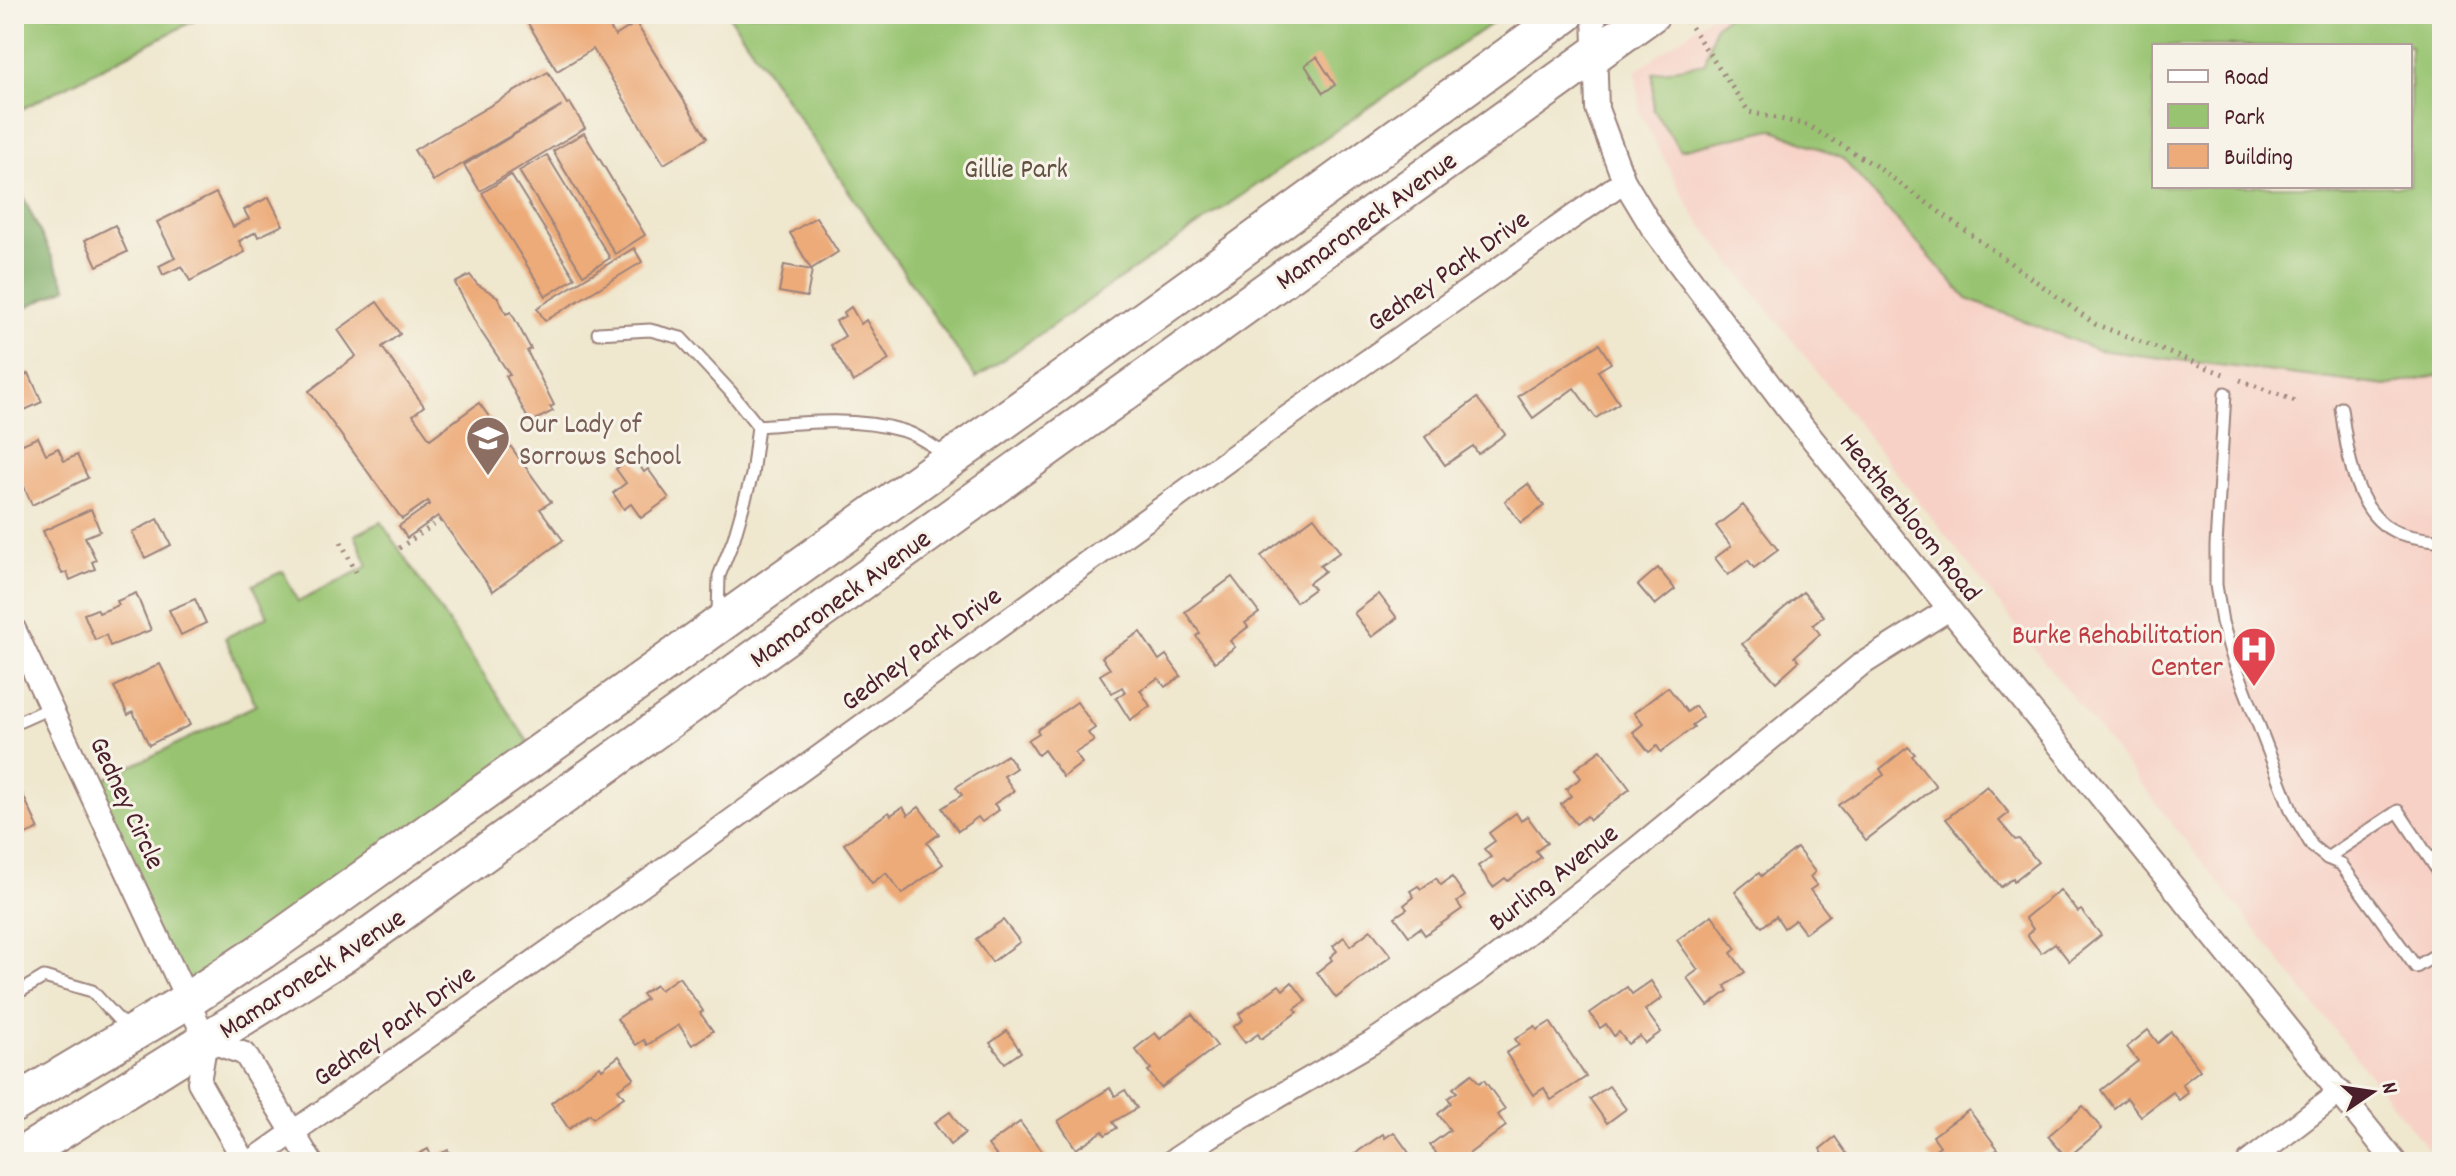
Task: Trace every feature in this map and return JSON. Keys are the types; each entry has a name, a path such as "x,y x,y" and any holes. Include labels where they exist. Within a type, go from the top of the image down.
{"main road":[{"name":"Mamaroneck Avenue","path":"14,1104 188,1000 274,942 951,459 1566,14"},
{"name":"Mamaroneck Avenue","path":"14,1160 344,954 1651,14"}],"street":[{"name":"Heatherbloom Road","path":"1594,14 1597,109 1624,181 1653,229 1785,405 2395,1162"},
{"name":"Gedney Park Drive","path":"251,1162 651,879 1282,421 1624,181"},
{"name":"Burling Avenue","path":"1171,1162 1371,1043 1477,972 1635,850 1859,666 1949,609"},
{"name":"Gedney Circle","path":"14,629 206,1040"},
{"path":"245,1162 199,1082 206,1040 245,1054 311,1162"},
{"path":"2249,1162 2340,1092"}],"lane":[{"path":"598,333 650,330 681,338 758,426 752,475 734,538 719,576 718,625"},
{"path":"2225,393 2216,585 2232,656 2292,812 2312,846 2341,864 2416,967 2442,951"},
{"path":"2341,408 2349,464 2374,518 2396,533 2442,541"},
{"path":"758,426 814,421 857,423 906,431 951,459"},
{"path":"14,724 52,707"},
{"path":"2327,858 2398,811 2442,877"},
{"path":"14,995 44,977 92,991 131,1034"}],"path":[{"path":"1682,14 1749,112 1807,125 1873,164 2095,324 2298,402"},
{"path":"399,548 441,520"},
{"path":"341,542 356,572"}],"shaded area":[{"name":"Burke Rehabilitation Center","path":"1714,14 2442,14 2442,1162 2438,1162 1693,214 1640,113 1636,71"}],"green space":[{"path":"14,14 207,14 14,113"},
{"name":"Gillie Park","path":"728,14 1505,14 976,378"},
{"path":"1730,14 2442,14 2442,374 2386,386 2098,350 1967,299 1842,158 1772,129 1680,150 1653,109 1653,73 1705,63 1715,26"},
{"path":"14,178 67,288 14,313"},
{"path":"381,522 537,755 188,1000 89,787 256,705 225,638 268,616 253,585 283,571 298,602 368,566 355,535"}],"building":[{"path":"525,14 575,14 580,22 593,14 602,14 615,36 636,23 707,138 664,164 593,49 557,71"},
{"path":"1317,57 1335,85 1323,93 1305,65"},
{"path":"548,72 585,128 480,191 464,165 562,106 433,181 414,150"},
{"path":"584,133 645,235 615,254 553,151"},
{"path":"547,155 610,258 583,275 519,171"},
{"path":"511,175 575,278 546,296 482,193"},
{"path":"216,193 233,227 249,219 244,210 269,197 283,225 258,237 256,232 239,241 245,252 190,281 182,266 163,275 159,266 175,258 157,222"},
{"path":"816,217 838,252 811,269 790,233"},
{"path":"115,225 127,252 97,266 85,240"},
{"path":"634,248 642,262 545,321 537,308"},
{"path":"784,265 812,270 807,297 779,292"},
{"path":"470,275 477,284 498,297 506,314 511,312 531,349 527,351 554,405 550,407 553,411 530,423 506,376 510,375 478,327 455,283"},
{"path":"377,302 400,334 382,347 424,406 413,415 430,439 479,403 551,502 540,509 563,540 493,591 438,516 407,538 399,526 430,504 428,501 402,519 309,391 356,356 338,330"},
{"path":"851,307 861,324 866,320 889,360 853,382 831,345 845,336 836,321 845,316 843,313"},
{"path":"1599,344 1611,363 1598,371 1619,403 1596,418 1574,388 1533,418 1518,396"},
{"path":"14,366 19,378 29,373 42,402 14,415"},
{"path":"1477,398 1505,434 1478,454 1473,446 1445,465 1425,437"},
{"path":"38,437 46,454 58,448 64,461 77,455 88,478 32,505 14,464 21,460 16,447"},
{"path":"633,456 644,472 648,469 669,498 641,518 631,504 624,509 613,493 626,483 616,469"},
{"path":"1528,484 1544,506 1521,523 1505,501"},
{"path":"1743,505 1778,550 1754,568 1748,560 1728,575 1715,558 1731,546 1716,526"},
{"path":"91,509 100,531 85,537 96,560 92,562 95,569 70,580 67,572 62,574 43,531"},
{"path":"1314,517 1340,552 1320,566 1325,571 1309,583 1314,589 1296,602 1261,556"},
{"path":"158,519 171,545 145,558 132,532"},
{"path":"1658,568 1675,589 1655,605 1638,585"},
{"path":"1232,577 1259,613 1245,623 1248,627 1230,641 1235,647 1215,662 1196,636 1200,633 1185,612"},
{"path":"1803,592 1824,616 1813,625 1820,634 1795,656 1799,661 1776,682 1742,644"},
{"path":"136,593 151,630 110,646 106,635 95,640 84,614 97,609 99,613 119,605 117,601"},
{"path":"1379,594 1397,618 1372,637 1354,613"},
{"path":"195,599 206,623 181,635 169,610"},
{"path":"1140,632 1159,660 1166,655 1181,676 1165,687 1158,678 1140,690 1150,706 1130,720 1116,698 1125,692 1122,687 1112,693 1100,675 1110,669 1102,657"},
{"path":"160,664 190,725 149,745 133,712 128,715 114,687"},
{"path":"1668,687 1687,712 1695,706 1703,717 1661,752 1657,746 1649,752 1633,732 1643,724 1634,713"},
{"path":"1077,702 1095,728 1088,733 1094,741 1075,753 1082,763 1063,777 1044,750 1038,755 1028,740"},
{"path":"1908,747 1936,786 1866,840 1838,805 1884,775 1880,769"},
{"path":"1601,750 1630,789 1590,820 1587,816 1576,824 1561,804 1571,796 1566,789 1581,778 1575,769"},
{"path":"1007,755 1016,768 1004,776 1014,791 994,804 999,810 982,822 978,817 958,831 942,808 962,795 956,787"},
{"path":"14,776 39,829 14,840"},
{"path":"1987,786 2009,813 1999,821 2038,862 2001,887 1946,819"},
{"path":"903,807 908,815 919,807 939,834 927,843 943,864 902,894 886,873 872,883 844,844 889,812 891,815"},
{"path":"1516,813 1521,821 1527,816 1547,843 1536,851 1541,857 1508,881 1505,878 1493,887 1478,866 1491,857 1484,849 1495,841 1489,833"},
{"path":"1797,848 1815,872 1810,877 1817,885 1810,890 1829,915 1805,933 1795,920 1784,928 1776,916 1762,927 1735,892"},
{"path":"1452,877 1465,896 1457,902 1462,909 1425,935 1420,928 1409,936 1395,917 1407,909 1404,905 1414,897 1410,891 1418,886 1421,889 1436,878 1441,885"},
{"path":"2060,890 2101,935 2069,961 2055,943 2041,953 2027,935 2033,929 2025,918"},
{"path":"1712,915 1736,949 1731,953 1745,972 1725,986 1728,991 1708,1006 1687,978 1698,970 1677,940"},
{"path":"1003,920 1020,942 992,962 976,939"},
{"path":"1371,930 1391,956 1336,998 1317,972 1332,960 1330,957 1337,951 1333,946 1344,937 1350,946"},
{"path":"679,977 713,1031 692,1045 679,1025 647,1045 644,1040 636,1045 617,1019 646,999 642,994 656,985 660,990"},
{"path":"1651,981 1662,998 1645,1010 1661,1032 1645,1043 1640,1036 1628,1044 1619,1032 1614,1036 1606,1024 1600,1028 1590,1013 1627,987 1632,994"},
{"path":"1292,982 1306,1001 1295,1009 1297,1012 1261,1039 1258,1034 1245,1043 1233,1027 1243,1020 1239,1014 1279,985 1283,990"},
{"path":"1192,1014 1217,1046 1161,1088 1135,1049 1155,1033 1160,1039"},
{"path":"1550,1022 1586,1077 1551,1100 1544,1088 1533,1095 1506,1053 1519,1045 1515,1039 1535,1026 1537,1030"},
{"path":"2148,1030 2158,1043 2171,1032 2200,1070 2182,1084 2188,1093 2179,1100 2173,1092 2141,1116 2127,1098 2114,1108 2101,1090 2138,1061 2127,1047"},
{"path":"1007,1031 1021,1052 1005,1063 990,1043"},
{"path":"619,1056 634,1078 618,1089 624,1097 593,1118 590,1114 569,1129 551,1103 600,1066 602,1069"},
{"path":"1472,1074 1479,1083 1484,1080 1505,1109 1498,1115 1506,1126 1458,1162 1443,1162 1430,1145 1450,1130 1438,1114 1451,1103 1448,1098 1457,1092 1453,1088"},
{"path":"1609,1086 1626,1109 1607,1123 1590,1099"},
{"path":"1110,1088 1115,1096 1125,1090 1137,1108 1113,1122 1117,1128 1105,1135 1103,1131 1076,1149 1058,1121"},
{"path":"2083,1106 2102,1129 2067,1158 2048,1136"},
{"path":"1969,1110 1998,1149 1986,1157 1988,1159 1994,1155 1999,1162 1933,1162 1927,1155 1940,1146 1933,1136"},
{"path":"950,1112 965,1133 950,1145 934,1123"},
{"path":"1020,1122 1050,1162 995,1162 999,1159 988,1145"},
{"path":"1394,1132 1414,1160 1412,1162 1343,1162 1383,1134 1385,1138"},
{"path":"1835,1137 1851,1160 1848,1162 1829,1162 1820,1149"},
{"path":"428,1149 432,1158 448,1150 455,1162 404,1162"}],"place":[{"name":"Our Lady of Sorrows School","path":"488,477"},
{"name":"Burke Rehabilitation Center","path":"2254,688"}]}
